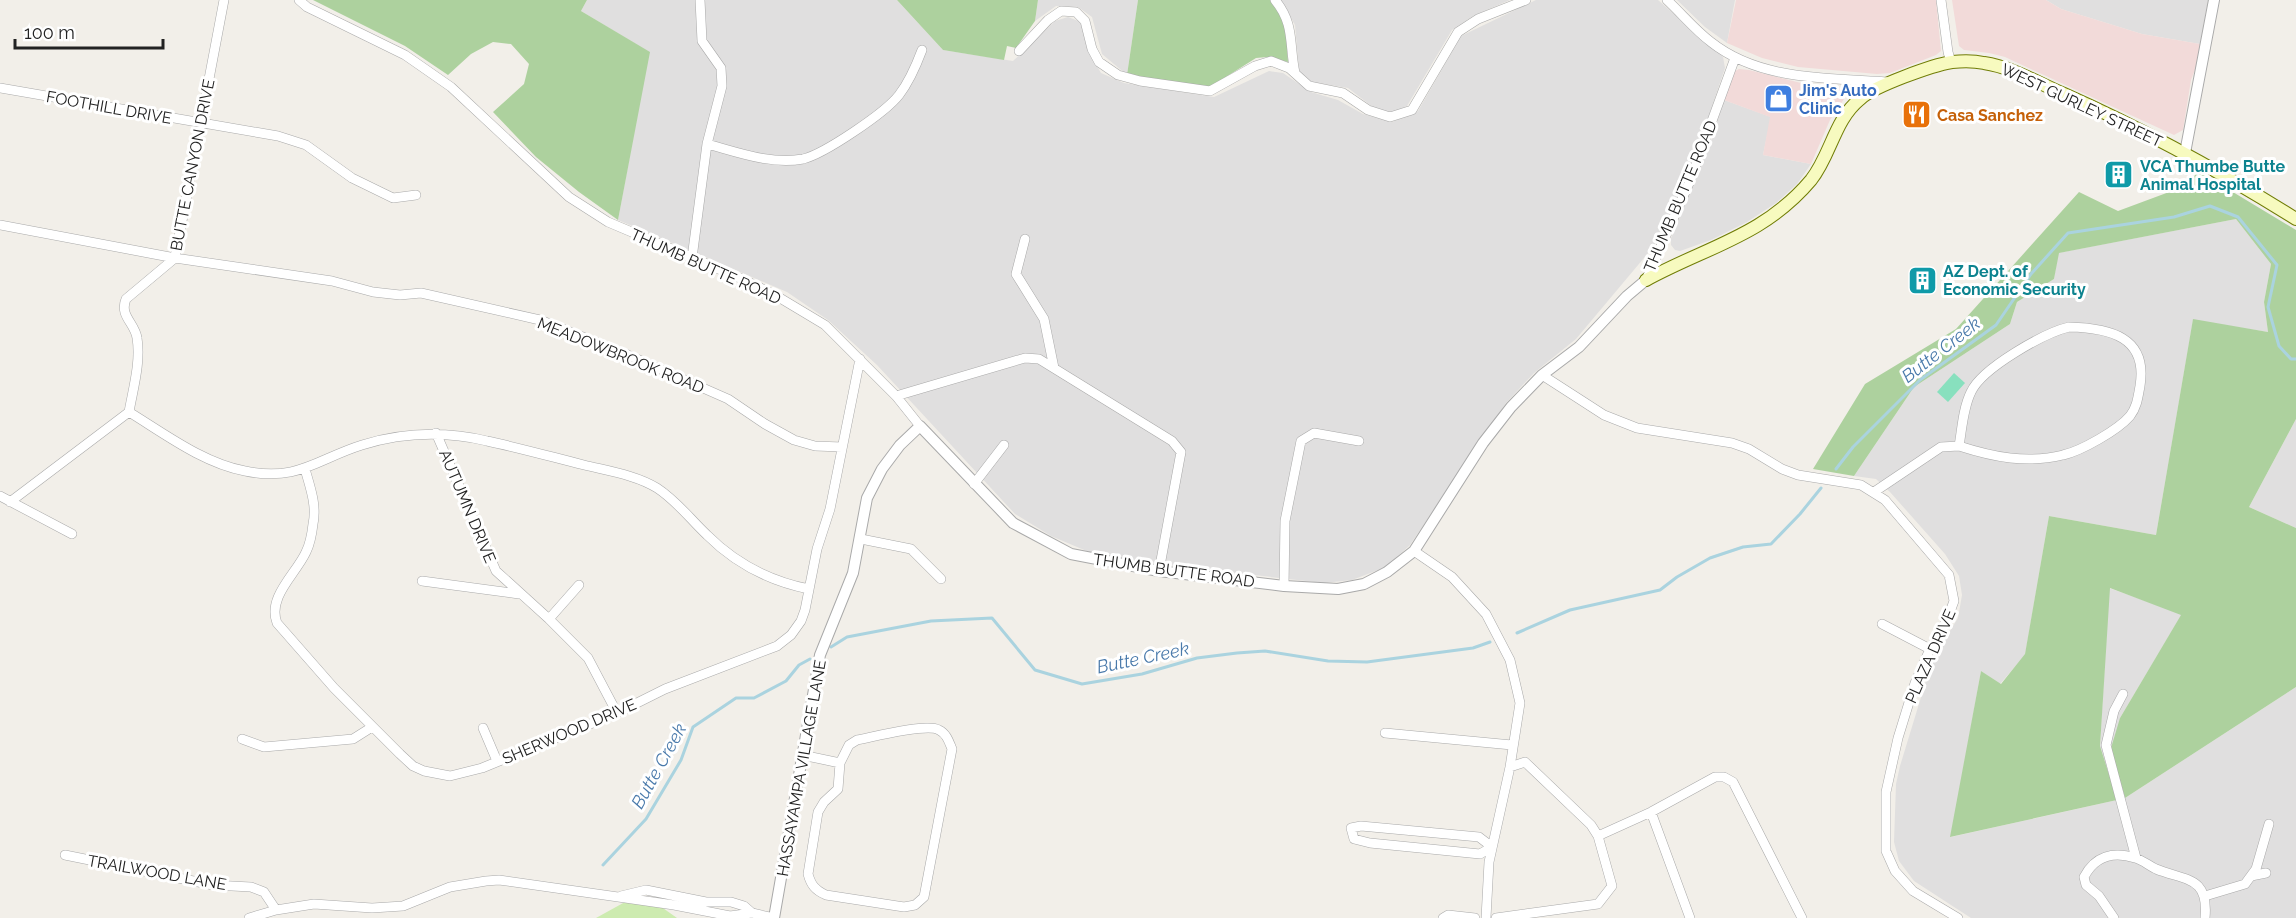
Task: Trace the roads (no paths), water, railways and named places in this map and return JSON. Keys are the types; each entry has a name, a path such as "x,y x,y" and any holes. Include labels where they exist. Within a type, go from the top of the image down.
{"main road":[{"name":"WEST GURLEY STREET","path":"1646,280 1673,265 1724,245 1758,226 1788,205 1813,177 1842,119 1860,98 1889,82 1951,62 1982,62 2007,68 2136,127 2185,153 2296,219"}],"street":[{"name":"BUTTE CANYON DRIVE","path":"129,412 138,355 137,335 124,314 123,306 126,299 175,258 224,0"},
{"name":"THUMB BUTTE ROAD","path":"299,0 307,7 405,55 451,87 570,197 608,222 766,291 825,325 896,396 920,426 1013,523 1071,554 1159,571 1284,586 1338,589 1364,584 1387,572 1414,550 1483,443 1510,407 1542,375 1579,346 1627,296 1646,280 1690,181 1735,58"},
{"path":"692,258 707,144 722,86 721,68 702,41 700,0"},
{"path":"1275,0 1284,10 1291,32 1295,73"},
{"path":"1018,51 1048,20 1061,11 1076,12 1085,21 1092,49 1100,62 1118,75 1140,81 1210,91 1255,66 1271,61 1289,68 1309,86 1343,93 1368,110 1390,117 1412,110 1458,32 1478,19 1526,0"},
{"path":"1667,0 1711,42 1735,58 1766,69 1798,76 1889,82"},
{"path":"1941,0 1951,62"},
{"path":"2185,153 2214,0"},
{"path":"707,144 772,160 804,159 849,136 898,96 915,70 922,50"},
{"name":"FOOTHILL DRIVE","path":"0,88 278,136 306,145 352,178 393,198 416,195"},
{"name":"MEADOWBROOK ROAD","path":"0,225 175,258 332,281 373,292 400,295 421,293 540,320 628,355 728,399 794,440 815,446 842,447"},
{"path":"1025,239 1016,274 1044,319 1054,368"},
{"path":"1874,492 1941,447 1959,446 2015,460 2044,458 2082,449 2127,419 2133,412 2138,402 2143,372 2141,358 2128,341 2109,333 2079,327 2056,330 2007,359 1978,381 1966,406 1959,446"},
{"path":"896,396 1024,358 1039,359 1172,441 1181,452 1159,571"},
{"name":"SHERWOOD DRIVE","path":"305,469 314,503 314,523 306,551 277,599 274,616 277,623 372,727 413,766 424,771 450,776 476,770 617,713 665,689 777,646 791,635 801,621 817,549 830,509 860,359"},
{"name":"PLAZA DRIVE","path":"1542,375 1604,415 1637,428 1732,443 1749,449 1782,469 1798,475 1861,485 1885,500 1949,575 1954,601 1947,620 1930,649 1915,683 1898,738 1886,792 1886,851 1895,871 1913,891 1958,918"},
{"path":"10,502 129,412 186,447 223,465 272,474 305,469 360,446 420,433 436,433 486,440 623,475 656,488 690,515 706,535 735,560 760,574 809,589"},
{"name":"HASSAYAMPA VILLAGE LANE","path":"774,918 820,655 853,573 867,498 882,469 900,445 920,426"},
{"name":"AUTUMN DRIVE","path":"436,433 496,571 588,658 617,713"},
{"path":"1284,586 1285,521 1301,441 1314,433 1359,441"},
{"path":"974,484 1004,445"},
{"path":"0,496 72,534"},
{"path":"861,539 911,549 941,579"},
{"path":"1414,550 1452,577 1486,614 1510,660 1520,704 1510,766 1492,847 1486,918"},
{"path":"422,581 519,594"},
{"path":"549,619 579,585"},
{"path":"1882,624 1930,649"},
{"path":"2123,694 2114,711 2106,745 2136,858"},
{"path":"243,739 264,747 353,739 372,727"},
{"path":"927,727 939,730 948,738 952,749 924,897 915,905 904,907 826,896 810,883 808,874 818,812 824,802 838,789 840,763 849,745 857,740 927,727"},
{"path":"483,728 497,762"},
{"path":"1385,733 1512,745"},
{"path":"802,755 840,763"},
{"path":"1496,918 1598,904 1612,886 1598,836 1591,825 1525,762 1510,766"},
{"path":"1598,836 1651,812 1715,777 1724,777 1733,782 1802,918"},
{"path":"1651,812 1690,918"},
{"path":"2205,896 2245,884 2256,869 2269,824"},
{"path":"1361,826 1479,837 1492,847 1480,854 1370,843 1354,840 1351,828 1361,826"},
{"path":"2114,918 2099,896 2086,885 2084,877 2090,865 2111,854 2136,858 2158,869 2194,881 2205,896 2205,918"},
{"name":"TRAILWOOD LANE","path":"65,855 213,885 251,887 264,892 276,909"},
{"path":"2251,876 2266,873"},
{"path":"249,918 276,909 314,904 372,908 403,906 450,887 486,880 499,880 616,897 646,890 730,916 752,913 774,918"},
{"path":"689,903 732,902 744,906 752,913"},
{"path":"1443,918 1448,915 1475,918"}],"waterway":[{"name":"Butte Creek","path":"1836,469 1853,447 1920,380 1996,325 2031,274 2068,233 2174,217 2210,206 2238,217 2277,265 2268,307 2279,346 2291,359 2296,359"},
{"name":"Butte Creek","path":"1517,633 1570,610 1660,590 1710,558 1743,547 1771,544 1821,488"},
{"name":"Butte Creek","path":"831,647 847,637 931,621 992,618 1035,670 1082,684 1142,674 1197,658 1237,653 1265,651 1328,661 1367,662 1473,648 1490,642"},
{"name":"Butte Creek","path":"603,865 646,819 681,760 693,727 736,698 754,698 786,681 799,665 810,659"}],"place":[{"name":"Jim's Auto Clinic","path":"1778,99"},
{"name":"Casa Sanchez","path":"1916,115"},
{"name":"VCA Thumbe Butte Animal Hospital","path":"2119,175"},
{"name":"AZ Dept. of Economic Security","path":"1922,280"}]}
